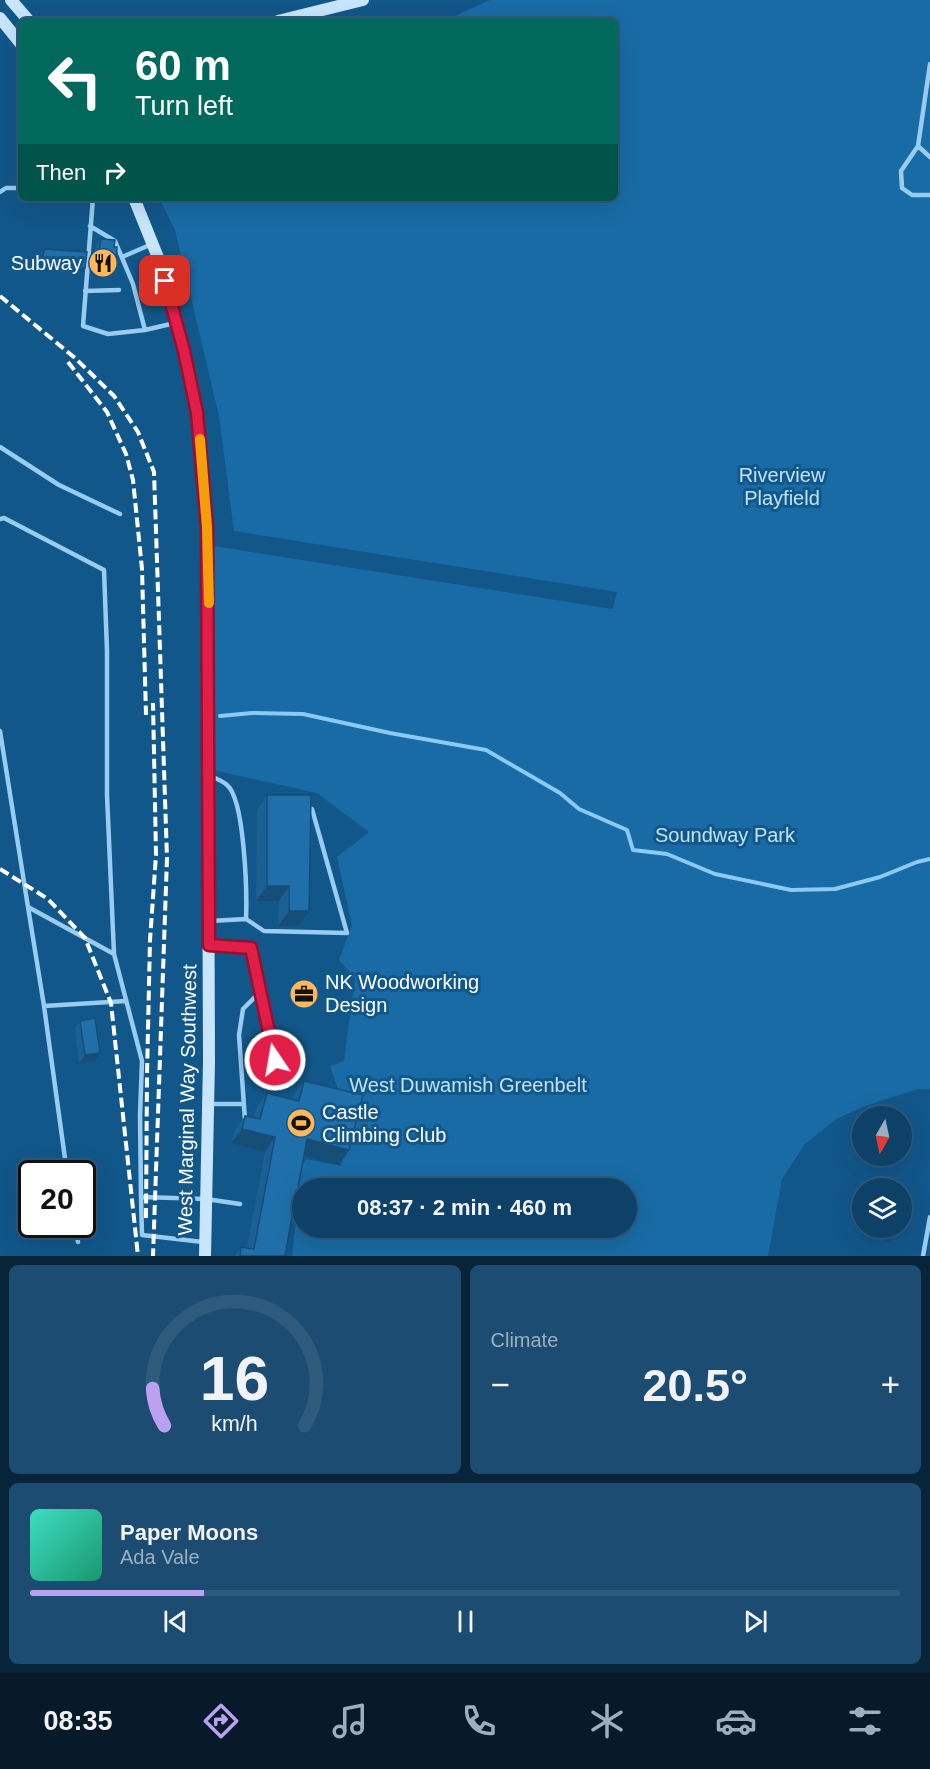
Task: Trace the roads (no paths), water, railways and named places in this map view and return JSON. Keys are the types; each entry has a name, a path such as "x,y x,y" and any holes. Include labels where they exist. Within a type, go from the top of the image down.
{"main road":[{"path":"11,0 26,18"},
{"path":"290,18 356,1"},
{"path":"0,18 10,29"},
{"name":"West Marginal Way Southwest","path":"135,201 153,244 184,351 197,413 207,527 209,945 205,1256"}],"lane":[{"path":"930,64 918,146 901,171 902,188 912,195 930,195"},
{"path":"918,146 930,157"},
{"path":"0,192 6,188 18,188"},
{"path":"93,201 83,326 108,334 145,330 176,323"},
{"path":"90,226 115,241 133,284 145,330"},
{"path":"122,257 153,244"},
{"path":"85,291 119,290"},
{"path":"0,447 59,485 120,514"},
{"path":"0,519 4,518 104,570 107,651 106,795 114,954 142,1061 140,1115 142,1235 205,1243"},
{"path":"0,731 44,1006 65,1160"},
{"path":"208,776 228,785 236,802 242,831 246,919"},
{"path":"208,921 246,919 264,932 347,933 312,809"},
{"path":"28,907 114,954"},
{"path":"209,945 251,948 275,1060"},
{"path":"245,1125 239,1035 243,1009 260,992"},
{"path":"44,1006 126,1001"},
{"path":"208,1104 244,1104"},
{"path":"141,1197 206,1199 240,1204"},
{"path":"923,1256 930,1217"},
{"path":"77,1238 78,1242"}],"waterway":[{"path":"220,716 252,713 303,714 390,733 486,750 560,793 579,809 627,830 633,850 667,854 715,874 791,890 835,889 880,877 930,859"}],"railway":[{"path":"0,296 75,358 114,396 138,432 154,472 167,858 153,1256"},
{"path":"68,362 107,412 126,454 133,480 142,569 146,715"},
{"path":"146,1218 150,940 156,855 153,703"},
{"path":"0,869 48,899 85,938 111,1003 138,1256"}],"place":[{"name":"Subway","path":"103,263"},
{"name":"NK Woodworking Design","path":"304,994"},
{"name":"Castle Climbing Club","path":"301,1123"}],"park label":[{"name":"Riverview Playfield","path":"782,486"},
{"name":"Soundway Park","path":"725,835"},
{"name":"West Duwamish Greenbelt","path":"468,1085"}]}
